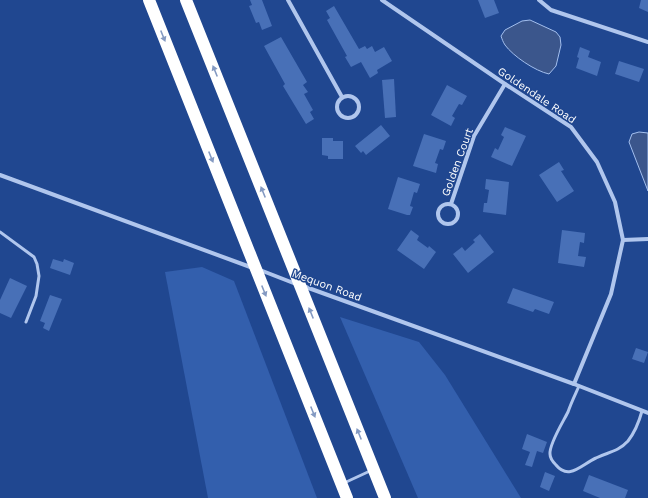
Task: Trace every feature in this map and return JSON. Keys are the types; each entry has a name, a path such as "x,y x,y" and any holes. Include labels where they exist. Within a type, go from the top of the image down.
{"highway":[{"path":"149,0 347,498"},
{"path":"186,0 385,498"}],"street":[{"path":"288,0 342,97"},
{"name":"Goldendale Road","path":"382,0 571,127 597,162 615,202 623,240 611,294 574,384"},
{"path":"539,0 551,10 648,42"},
{"name":"Golden Court","path":"451,204 474,136 505,84"},
{"path":"349,95 356,99 359,105 355,116 344,118 338,113 337,103 342,97 349,95"},
{"name":"Mequon Road","path":"0,175 386,317 574,384 648,413"},
{"name":"Golden Court","path":"444,204 451,204 458,211 458,218 453,223 444,224 439,219 439,209 444,204"},
{"path":"623,240 648,239"}],"lane":[{"path":"0,232 34,257 37,264 39,276 36,296 26,322"},
{"path":"579,386 554,439 550,454 552,461 558,468 564,471 568,472 575,470 589,461 619,449 633,433 642,410"},
{"path":"341,484 374,470"}],"shaded area":[{"path":"530,20 556,32 560,37 561,45 556,66 549,74 537,70 519,58 504,44 501,36 505,30 522,21"},
{"path":"639,132 648,133 648,191 629,142 632,134"},
{"path":"202,267 234,281 317,498 208,498 165,272"},
{"path":"340,317 419,342 445,375 521,498 418,498"}],"building":[{"path":"250,0 262,0 272,26 262,30 259,22 256,23 249,6 252,5"},
{"path":"478,0 494,0 499,13 485,18"},
{"path":"641,0 648,0 648,12 639,8"},
{"path":"334,6 359,49 365,46 367,49 372,46 375,52 384,47 392,61 377,70 378,73 370,78 361,62 351,67 345,57 347,56 327,20 330,18 326,11"},
{"path":"281,37 307,82 303,85 308,92 304,94 313,110 310,112 314,119 306,124 283,86 285,84 264,46"},
{"path":"580,47 590,51 588,57 601,62 597,76 576,68"},
{"path":"619,61 644,69 639,82 615,74"},
{"path":"394,79 396,117 385,118 382,80"},
{"path":"447,85 467,96 462,105 459,104 452,116 455,118 451,126 431,115"},
{"path":"381,125 390,136 366,155 363,151 361,153 355,146"},
{"path":"505,127 526,136 512,166 491,157 495,148 498,150 504,137 501,135"},
{"path":"424,134 446,141 443,150 440,149 435,163 438,164 436,173 413,166"},
{"path":"322,138 333,138 333,141 343,141 343,159 328,159 328,156 322,155"},
{"path":"559,162 564,170 561,171 574,191 557,202 539,175"},
{"path":"398,177 420,184 417,193 414,192 410,206 413,207 410,215 388,209"},
{"path":"486,179 509,182 506,215 483,212 484,203 487,203 489,190 485,189"},
{"path":"411,230 419,236 417,240 428,248 429,246 436,252 424,269 397,250"},
{"path":"562,230 585,233 584,243 580,242 578,256 586,257 584,267 558,263"},
{"path":"480,234 494,252 468,273 453,254 462,247 465,251 475,242 473,240"},
{"path":"53,259 63,262 64,259 74,263 70,275 50,268"},
{"path":"10,278 27,286 11,318 0,313 0,300"},
{"path":"513,288 554,302 549,314 535,309 533,312 507,303"},
{"path":"50,295 62,299 49,331 43,328 45,323 40,321"},
{"path":"636,348 648,352 644,363 632,359"},
{"path":"527,434 547,442 543,453 537,451 532,467 525,465 530,452 522,449"},
{"path":"545,472 555,476 549,491 540,487"},
{"path":"589,475 628,490 625,498 600,498 583,491"}]}
